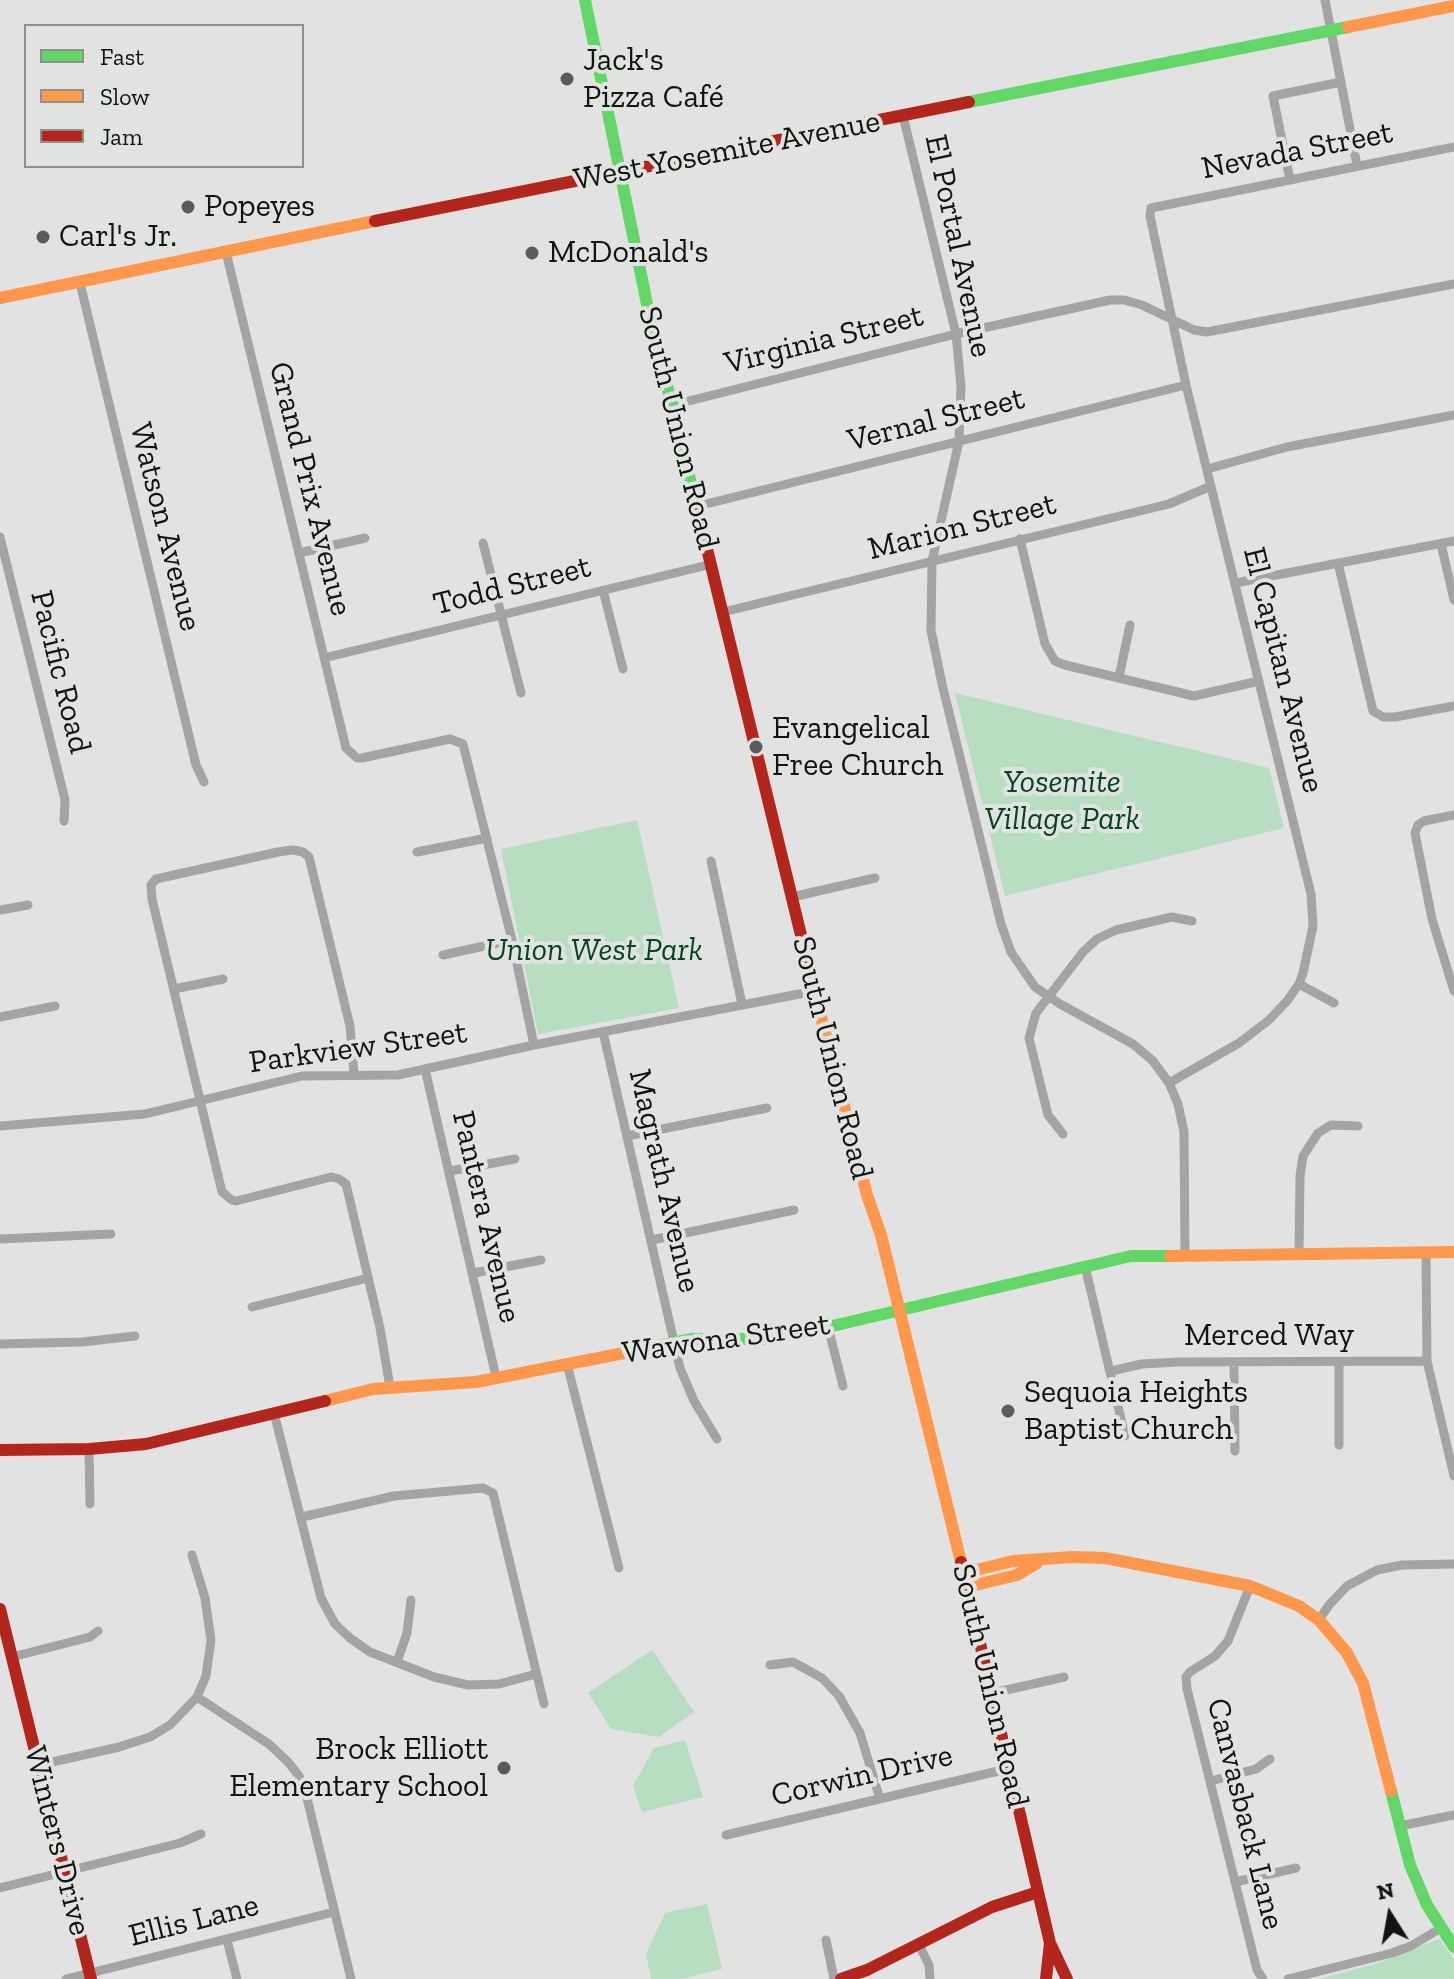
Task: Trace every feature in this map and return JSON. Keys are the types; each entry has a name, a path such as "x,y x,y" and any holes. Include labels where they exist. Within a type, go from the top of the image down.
{"street":[{"name":"South Union Road","path":"585,0 647,304 841,1100 881,1235 1011,1768 1050,1943 1067,1979"},
{"path":"1325,0 1357,165"},
{"name":"West Yosemite Avenue","path":"0,298 619,171 1454,6"},
{"path":"1290,180 1273,96 1341,82"},
{"name":"El Portal Avenue","path":"903,116 956,334 961,387 959,441 932,561 931,630 1001,924 1011,952 1024,973 1047,996 1133,1044 1153,1061 1169,1083 1178,1104 1184,1132 1185,1254"},
{"name":"Nevada Street","path":"1151,208 1454,147"},
{"name":"El Capitan Avenue","path":"1151,208 1150,216 1186,385 1311,894 1311,940 1299,984 1269,1020 1239,1043 1169,1083"},
{"name":"Grand Prix Avenue","path":"226,252 350,754 362,758 450,739 463,744 487,838"},
{"name":"Watson Avenue","path":"80,283 196,765 204,782"},
{"name":"Virginia Street","path":"673,405 956,334 1110,300 1142,305 1194,330 1207,332 1454,284"},
{"name":"Vernal Street","path":"698,506 1186,385"},
{"path":"1207,469 1287,447 1454,415"},
{"name":"Marion Street","path":"723,612 1169,504 1211,486"},
{"name":"Pacific Road","path":"0,537 65,800 64,821"},
{"path":"299,553 365,538"},
{"path":"1020,539 1048,653 1065,665 1194,696 1259,681"},
{"path":"1235,583 1454,541"},
{"path":"483,543 521,693"},
{"path":"1441,544 1454,600"},
{"path":"1338,563 1373,711 1383,717 1395,717 1454,706"},
{"name":"Todd Street","path":"324,658 712,564"},
{"path":"603,590 623,669"},
{"path":"1119,677 1130,625"},
{"path":"1454,815 1424,821 1415,833 1432,919 1454,991"},
{"path":"417,852 487,838 534,1045"},
{"path":"354,1074 350,1026 309,857 293,850 156,879 151,890 222,1192 236,1201 331,1177 346,1184 380,1328 390,1387"},
{"path":"711,861 742,1004"},
{"path":"792,897 875,878"},
{"path":"0,910 28,905"},
{"path":"1063,1134 1048,1115 1029,1038 1036,1013 1097,939 1116,930 1172,917 1192,921"},
{"path":"443,955 512,940"},
{"path":"174,989 223,979"},
{"path":"1299,984 1334,1003"},
{"name":"Parkview Street","path":"0,1126 116,1118 302,1076 398,1075 534,1045 815,991"},
{"path":"0,1017 55,1006"},
{"name":"Magrath Avenue","path":"603,1032 673,1342 694,1401 717,1439"},
{"name":"Pantera Avenue","path":"425,1069 496,1377"},
{"path":"627,1136 767,1108"},
{"path":"1299,1253 1303,1156 1318,1133 1331,1125 1358,1126"},
{"path":"450,1171 515,1159"},
{"path":"652,1240 794,1210"},
{"path":"0,1239 111,1234"},
{"name":"Wawona Street","path":"0,1450 89,1449 146,1444 390,1387 461,1384 692,1339 763,1339 899,1311 1131,1256 1454,1252"},
{"path":"1426,1253 1427,1361 1454,1476"},
{"path":"474,1273 541,1260"},
{"path":"1085,1266 1125,1436"},
{"path":"252,1307 368,1278"},
{"path":"828,1327 843,1386"},
{"path":"0,1344 82,1342 135,1336"},
{"name":"Merced Way","path":"1111,1371 1142,1364 1178,1362 1427,1361"},
{"path":"1339,1362 1339,1445"},
{"path":"1234,1363 1235,1451"},
{"path":"567,1364 619,1568"},
{"path":"274,1413 315,1576 330,1616 350,1638 370,1652 434,1677 468,1685 499,1684 536,1674"},
{"path":"89,1449 90,1504"},
{"path":"302,1517 394,1496 483,1488 493,1493 544,1704"},
{"path":"39,1765 150,1737 170,1725 197,1697 206,1676 211,1640 205,1598 192,1555"},
{"path":"964,1573 1013,1561 1105,1558 1250,1586 1299,1606 1319,1620 1347,1653 1363,1683 1410,1865 1427,1905 1454,1947"},
{"path":"967,1587 1017,1575 1040,1561"},
{"path":"1319,1620 1347,1586 1377,1570 1402,1565 1454,1564"},
{"name":"Canvasback Lane","path":"1250,1586 1238,1621 1224,1647 1186,1677 1257,1970 1263,1979"},
{"path":"397,1662 407,1633 411,1600"},
{"name":"Winters Drive","path":"0,1609 90,1976"},
{"path":"12,1657 90,1637 98,1631"},
{"path":"770,1665 793,1662 822,1678 839,1696 860,1733 880,1799"},
{"path":"993,1693 1064,1677"},
{"path":"197,1697 269,1744 299,1776 351,1979"},
{"path":"1211,1781 1256,1769 1270,1759"},
{"name":"Corwin Drive","path":"726,1835 1011,1768"},
{"path":"1400,1826 1454,1815"},
{"path":"0,1888 180,1843 201,1834"},
{"path":"1235,1882 1296,1868"},
{"path":"841,1979 867,1970 992,1907 1038,1892"},
{"name":"Ellis Lane","path":"66,1979 90,1976 334,1912"},
{"path":"1288,1979 1392,1953 1441,1928"},
{"path":"227,1940 237,1979"},
{"path":"826,1940 834,1979"},
{"name":"South Union Road","path":"1046,1979 1050,1943"},
{"path":"919,1945 929,1965 930,1979"}],"green space":[{"name":"Yosemite Village Park","path":"955,693 1269,768 1284,828 1005,896"},
{"name":"Union West Park","path":"637,820 679,1008 538,1034 501,849"},
{"path":"652,1650 694,1712 659,1737 611,1729 588,1693"},
{"path":"685,1740 703,1797 642,1812 633,1786 654,1748"},
{"path":"707,1904 722,1969 681,1979 651,1979 646,1954 665,1913"},
{"path":"1439,1939 1454,1959 1454,1979 1318,1979 1375,1964"}],"traffic: fast":[{"path":"585,0 647,304 698,512"},
{"path":"969,102 1348,27"},
{"path":"624,1353 692,1339 763,1339 828,1327 1131,1256 1170,1256"},
{"path":"1391,1791 1410,1865 1427,1905 1454,1947"}],"traffic: slow":[{"path":"1348,27 1454,6"},
{"path":"0,298 375,221"},
{"path":"819,1009 867,1195 881,1235 961,1562"},
{"path":"1170,1256 1454,1252"},
{"path":"325,1401 373,1389 476,1382 624,1353"},
{"path":"964,1573 1013,1561 1105,1558 1250,1586 1299,1606 1319,1620 1347,1653 1363,1683 1391,1791"},
{"path":"967,1587 1017,1575 1037,1563"}],"traffic: jam":[{"path":"375,221 969,102"},
{"path":"698,512 819,1009"},
{"path":"0,1450 89,1449 146,1444 325,1401"},
{"path":"961,1562 1050,1943 1067,1979"},
{"path":"0,1609 91,1979"},
{"path":"841,1979 867,1970 992,1907 1038,1892"},
{"path":"1046,1979 1050,1943"}],"place":[{"name":"Jack's Pizza Café","path":"567,79"},
{"name":"Popeyes","path":"188,207"},
{"name":"Carl's Jr.","path":"43,237"},
{"name":"McDonald's","path":"532,253"},
{"name":"Evangelical Free Church","path":"756,747"},
{"name":"Sequoia Heights Baptist Church","path":"1008,1411"},
{"name":"Brock Elliott Elementary School","path":"504,1768"}]}
